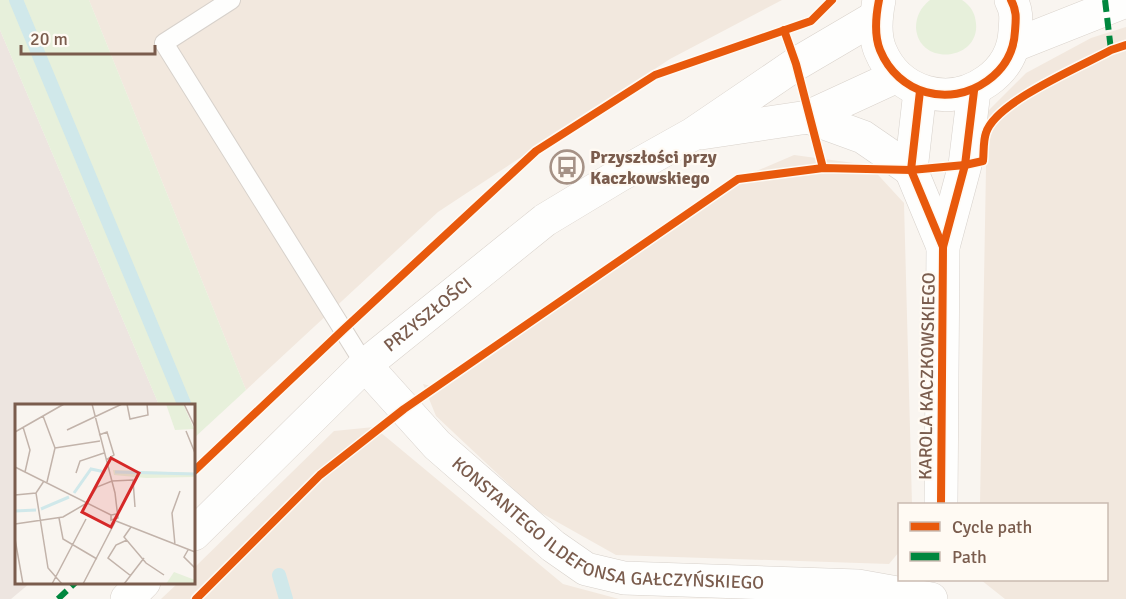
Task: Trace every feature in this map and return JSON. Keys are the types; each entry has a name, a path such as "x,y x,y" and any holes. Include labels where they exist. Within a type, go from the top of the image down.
{"street":[{"path":"878,9 879,50 908,84 948,96 974,91 1000,72 1015,45 1016,11 1011,0"},
{"path":"1015,45 1126,1"},
{"name":"PRZYSZŁOŚCI","path":"195,533 365,365 545,220 693,134 878,9"},
{"path":"693,134 808,117 908,84"},
{"name":"KAROLA KACZKOWSKIEGO","path":"908,84 911,170 943,247"},
{"name":"KAROLA KACZKOWSKIEGO","path":"941,503 943,247 965,165 974,91"},
{"path":"808,117 863,137 911,170"},
{"name":"KONSTANTEGO ILDEFONSA GAŁCZYŃSKIEGO","path":"365,365 436,445 553,546 586,569 624,578 858,586 931,599"},
{"path":"940,581 940,599"},
{"path":"127,599 142,584"}],"lane":[{"path":"231,0 164,43 365,365"}],"shaded area":[{"path":"89,0 782,0 670,59 438,212 246,390"},
{"path":"1126,27 1126,599 1005,599 982,581 1108,581 1108,503 980,503 987,112 1026,73 1091,38"},
{"path":"0,30 159,404 15,404 15,584 29,584 11,599 0,599"},
{"path":"794,155 869,165 904,203 912,503 898,503 898,553 889,564 616,555 536,510 436,416 423,384 435,387 738,179"},
{"path":"374,427 563,584 619,599 161,599 177,584 195,584 195,567 334,431"}],"green space":[{"path":"0,0 89,0 246,390 195,437 195,404 159,404 0,30"},
{"path":"930,0 962,0 974,13 975,36 960,52 937,54 927,49 920,41 916,28 917,20 922,9"}],"waterway":[{"path":"16,0 184,404"},
{"path":"279,575 286,599"}],"marked path":[{"path":"1105,0 1111,50"},
{"path":"58,599 74,584"}],"cycle path":[{"path":"195,470 536,151 655,75 811,21 832,0"},
{"path":"879,0 876,32 880,50 888,65 912,86 941,95 957,94 972,89 987,81 1003,65 1010,53 1016,23 1011,0"},
{"path":"784,30 796,64 823,168"},
{"path":"196,599 320,475 404,409 738,179 823,168 911,170 983,161 986,133 993,121 1005,109 1061,75 1126,45"},
{"path":"920,91 911,170 943,247"},
{"path":"941,503 943,247 965,165 974,91"}],"place":[{"name":"Przyszłości przy Kaczkowskiego","path":"567,167"}]}
